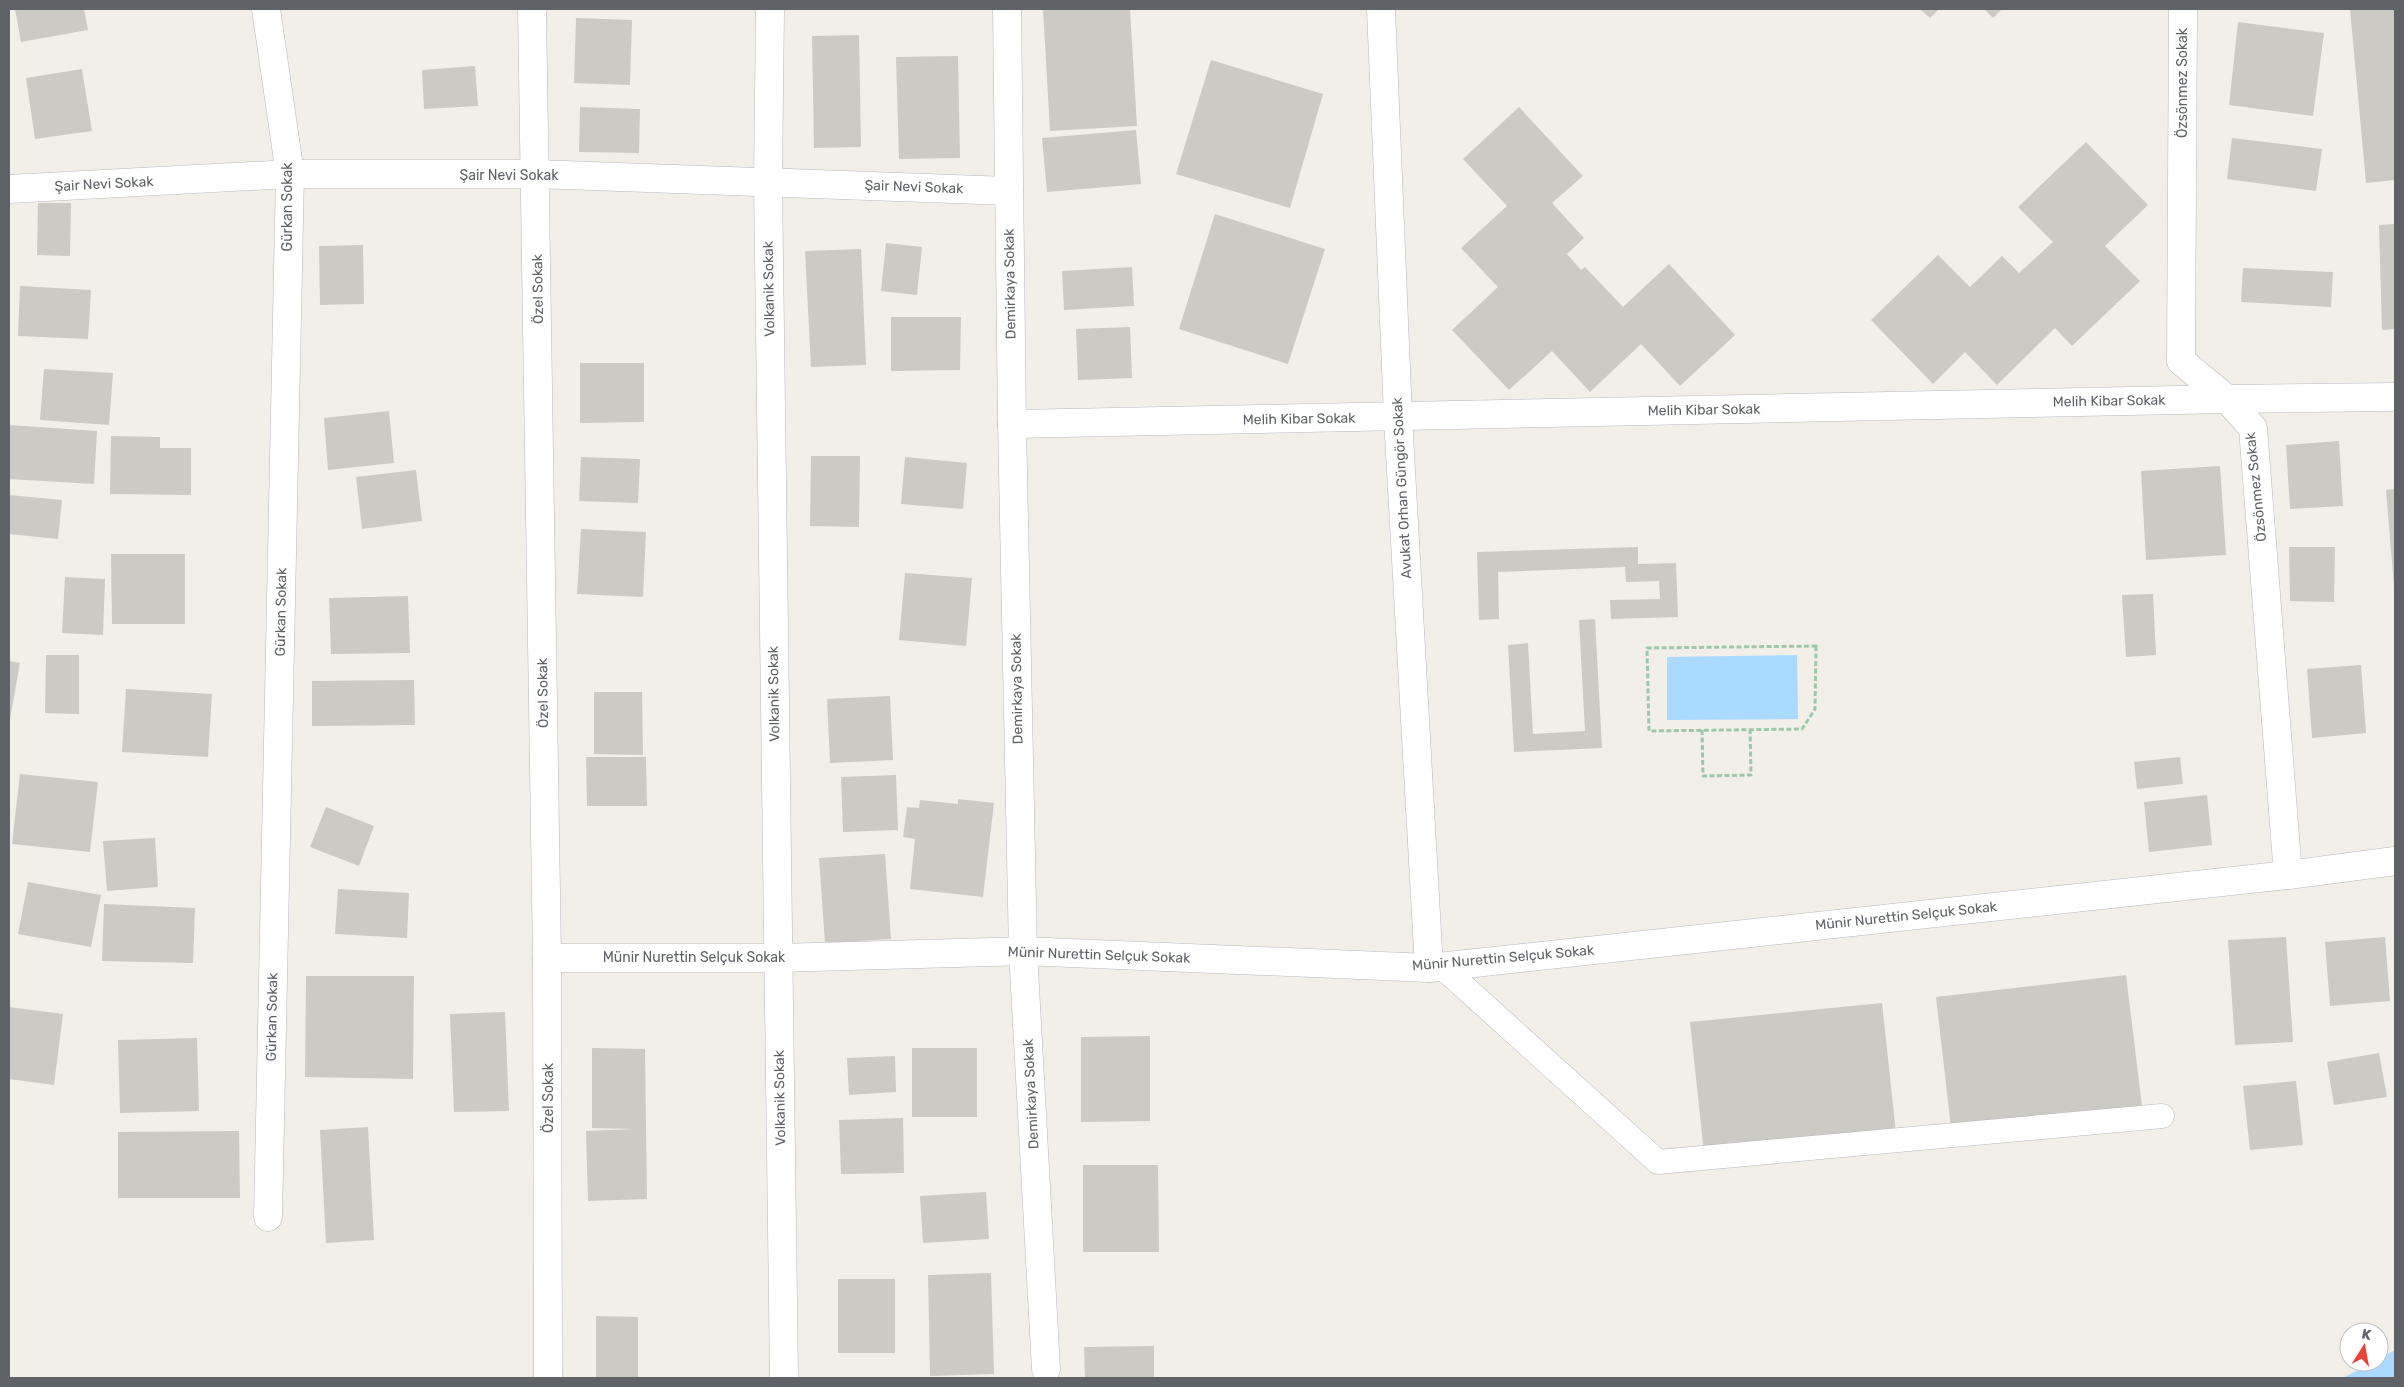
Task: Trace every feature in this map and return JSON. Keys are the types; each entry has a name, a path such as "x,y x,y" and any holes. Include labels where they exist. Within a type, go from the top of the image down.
{"street":[{"name":"Gürkan Sokak","path":"266,9 290,174 268,1217"},
{"name":"Özel Sokak","path":"532,9 547,958 548,1378"},
{"name":"Volkanik Sokak","path":"770,9 768,182 784,1378"},
{"name":"Demirkaya Sokak","path":"1007,9 1012,424 1023,951 1046,1369"},
{"name":"Avukat Orhan Güngör Sokak","path":"1381,9 1398,417 1435,967"},
{"name":"Özsönmez Sokak","path":"2183,9 2181,361 2227,399 2252,428 2288,875"},
{"name":"Şair Nevi Sokak","path":"9,189 290,174 536,174 1009,191"},
{"name":"Melih Kibar Sokak","path":"1012,424 2395,397"},
{"name":"Münir Nurettin Selçuk Sokak","path":"547,958 778,958 1023,951 1435,967 2288,875 2395,861"}],"lane":[{"path":"1435,967 1658,1162 2162,1116"}],"path":[{"path":"1816,646 1815,709 1802,729 1750,730 1649,731 1647,648 1816,646"},
{"path":"1702,730 1703,776 1752,776 1750,730"}],"water":[{"path":"1797,655 1798,719 1667,720 1667,657"},
{"path":"2395,1350 2395,1378 2343,1378 2354,1372 2389,1372 2389,1353"}],"building":[{"path":"15,9 84,9 88,30 21,42"},
{"path":"1043,9 1130,9 1137,126 1050,131"},
{"path":"1920,9 1939,9 1930,18"},
{"path":"1984,9 2002,9 1993,18"},
{"path":"2350,9 2395,9 2395,180 2366,183"},
{"path":"576,18 632,20 630,85 574,83"},
{"path":"2238,22 2324,33 2313,116 2229,105"},
{"path":"859,35 861,147 814,148 812,36"},
{"path":"958,56 960,158 899,159 896,57"},
{"path":"1211,60 1323,94 1290,208 1176,174"},
{"path":"475,66 478,106 424,109 422,70"},
{"path":"82,69 92,131 35,139 26,78"},
{"path":"580,107 640,109 639,153 579,152"},
{"path":"1519,107 1583,176 1552,203 1584,238 1567,254 1581,270 1585,267 1623,307 1669,264 1735,335 1680,386 1641,344 1590,392 1552,351 1509,390 1452,330 1498,287 1461,248 1507,206 1463,159"},
{"path":"1136,130 1141,184 1047,192 1042,138"},
{"path":"2232,138 2322,149 2316,191 2227,179"},
{"path":"2086,142 2148,205 2105,246 2140,281 2072,346 2055,328 1997,385 1965,352 1933,384 1871,320 1938,255 1970,287 2002,256 2019,273 2053,242 2018,207"},
{"path":"38,203 71,203 70,256 37,255"},
{"path":"1215,214 1325,249 1288,364 1179,329"},
{"path":"2395,224 2395,329 2382,330 2379,225"},
{"path":"886,243 922,247 917,295 881,291"},
{"path":"363,245 364,304 320,305 319,246"},
{"path":"861,249 866,365 811,367 805,251"},
{"path":"1132,267 1134,306 1064,310 1062,271"},
{"path":"2243,268 2333,272 2331,307 2241,302"},
{"path":"20,286 91,290 88,339 18,336"},
{"path":"891,317 961,317 960,370 891,371"},
{"path":"1130,327 1132,378 1078,380 1076,329"},
{"path":"580,363 644,363 644,422 580,423"},
{"path":"44,369 113,373 109,425 40,420"},
{"path":"389,411 394,463 328,470 324,418"},
{"path":"9,425 97,431 94,484 9,479"},
{"path":"111,436 160,437 160,448 191,448 191,495 110,494"},
{"path":"2339,441 2343,506 2290,509 2286,445"},
{"path":"811,456 860,456 859,527 810,526"},
{"path":"581,457 640,459 638,503 579,501"},
{"path":"905,457 967,463 963,509 901,504"},
{"path":"2220,466 2226,555 2146,560 2141,471"},
{"path":"416,470 422,521 362,529 356,477"},
{"path":"2395,489 2395,587 2394,587 2386,490"},
{"path":"9,495 62,500 58,539 9,534"},
{"path":"581,529 646,532 643,597 577,594"},
{"path":"1638,547 1638,564 1676,563 1678,617 1611,619 1610,600 1660,599 1659,581 1626,582 1625,567 1498,572 1499,619 1479,620 1477,552"},
{"path":"2289,547 2335,547 2334,602 2290,601"},
{"path":"111,554 185,554 185,624 112,624"},
{"path":"905,573 972,578 966,646 899,640"},
{"path":"65,577 105,579 103,635 62,633"},
{"path":"2153,594 2156,655 2126,657 2122,595"},
{"path":"408,596 410,653 331,654 329,598"},
{"path":"1595,619 1602,748 1514,752 1508,645 1528,643 1533,734 1585,731 1579,620"},
{"path":"46,655 79,655 79,714 45,713"},
{"path":"9,661 20,663 10,719 9,718"},
{"path":"2361,665 2366,733 2312,738 2307,669"},
{"path":"414,680 415,725 312,726 312,681"},
{"path":"126,689 212,694 208,757 122,752"},
{"path":"594,692 642,692 643,755 594,754"},
{"path":"890,696 893,760 830,763 827,699"},
{"path":"586,757 646,757 647,806 587,806"},
{"path":"2180,757 2183,784 2137,789 2134,762"},
{"path":"20,774 98,782 90,852 12,844"},
{"path":"896,775 898,830 843,832 841,777"},
{"path":"2207,795 2212,845 2149,852 2144,802"},
{"path":"958,799 994,803 983,897 910,889 915,839 903,837 907,807 919,808 920,800 958,804"},
{"path":"326,807 374,826 359,866 310,847"},
{"path":"155,838 158,887 107,891 103,841"},
{"path":"885,854 891,939 825,943 819,858"},
{"path":"28,882 101,895 91,947 18,934"},
{"path":"338,889 409,893 407,938 335,934"},
{"path":"104,904 195,908 193,963 102,961"},
{"path":"2286,937 2293,1042 2235,1045 2228,940"},
{"path":"2385,937 2390,1001 2330,1006 2325,942"},
{"path":"2126,975 2142,1106 1951,1128 1936,997"},
{"path":"306,976 414,976 413,1079 305,1077"},
{"path":"1882,1003 1896,1133 1704,1153 1690,1022"},
{"path":"9,1007 63,1014 54,1085 9,1079"},
{"path":"505,1012 509,1111 454,1112 450,1014"},
{"path":"1150,1036 1150,1121 1081,1122 1081,1037"},
{"path":"197,1038 199,1111 120,1113 118,1040"},
{"path":"592,1048 645,1049 647,1199 588,1201 586,1131 633,1129 592,1128"},
{"path":"912,1048 977,1048 977,1117 912,1117"},
{"path":"2379,1053 2387,1097 2334,1105 2327,1062"},
{"path":"895,1056 896,1092 849,1095 847,1058"},
{"path":"2296,1081 2303,1145 2250,1150 2243,1086"},
{"path":"903,1118 904,1173 841,1174 839,1120"},
{"path":"368,1127 374,1240 326,1243 320,1130"},
{"path":"239,1131 240,1198 118,1198 118,1132"},
{"path":"1083,1165 1158,1165 1159,1252 1083,1252"},
{"path":"986,1192 989,1239 923,1243 920,1196"},
{"path":"991,1273 994,1374 930,1376 928,1275"},
{"path":"838,1279 895,1279 895,1353 838,1353"},
{"path":"596,1316 638,1317 638,1378 596,1378"},
{"path":"1154,1346 1154,1378 1085,1378 1084,1347"}]}
